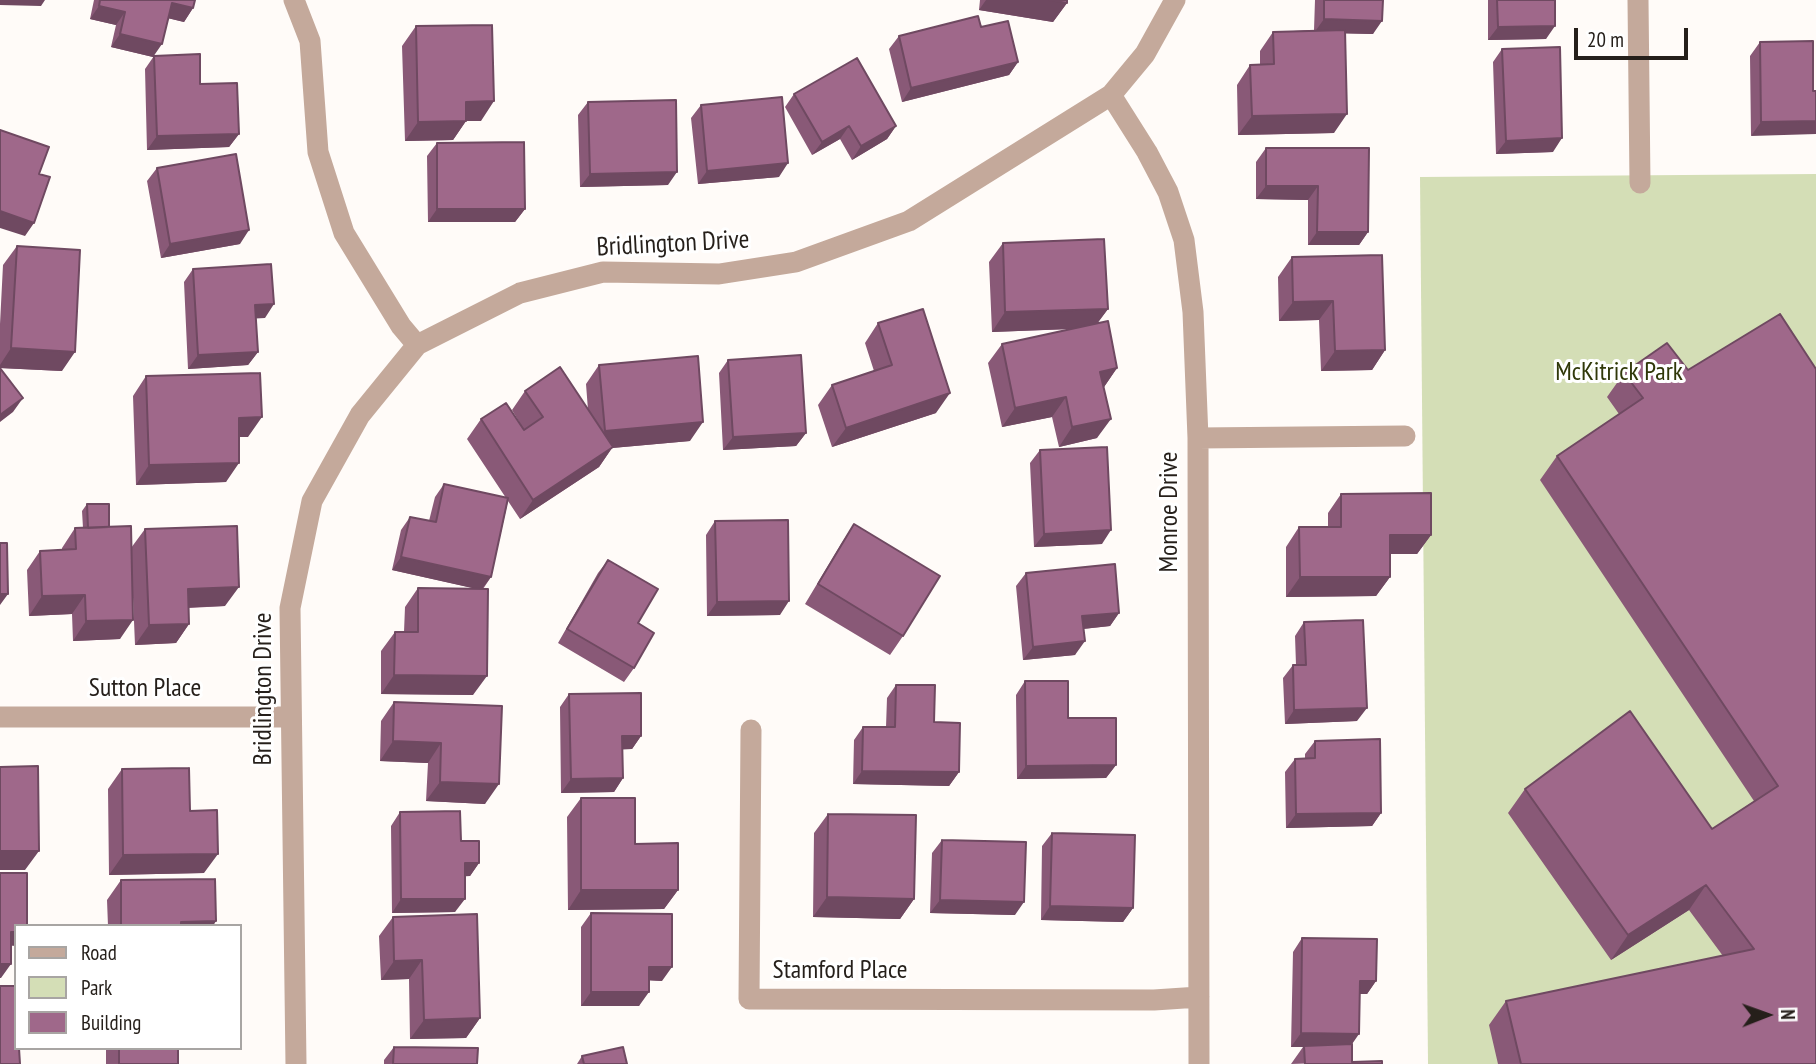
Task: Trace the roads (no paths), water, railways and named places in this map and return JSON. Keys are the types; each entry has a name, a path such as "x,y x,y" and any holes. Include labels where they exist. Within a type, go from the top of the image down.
{"street":[{"path":"294,0 310,41 318,152 344,233 401,326 417,345"},
{"path":"1111,95 1145,54 1175,0"},
{"path":"1638,0 1640,183"},
{"name":"Bridlington Drive","path":"296,1064 290,608 312,502 360,415 417,345 520,293 603,272 719,274 796,262 909,222 1111,95"},
{"name":"Monroe Drive","path":"1111,95 1147,152 1168,192 1184,240 1193,312 1198,438 1199,1064"},
{"path":"1198,438 1405,436"},
{"name":"Sutton Place","path":"0,717 290,717"},
{"name":"Stamford Place","path":"751,730 749,999 1154,1000 1199,997"}],"park label":[{"name":"McKitrick Park","path":"1619,373"}]}
